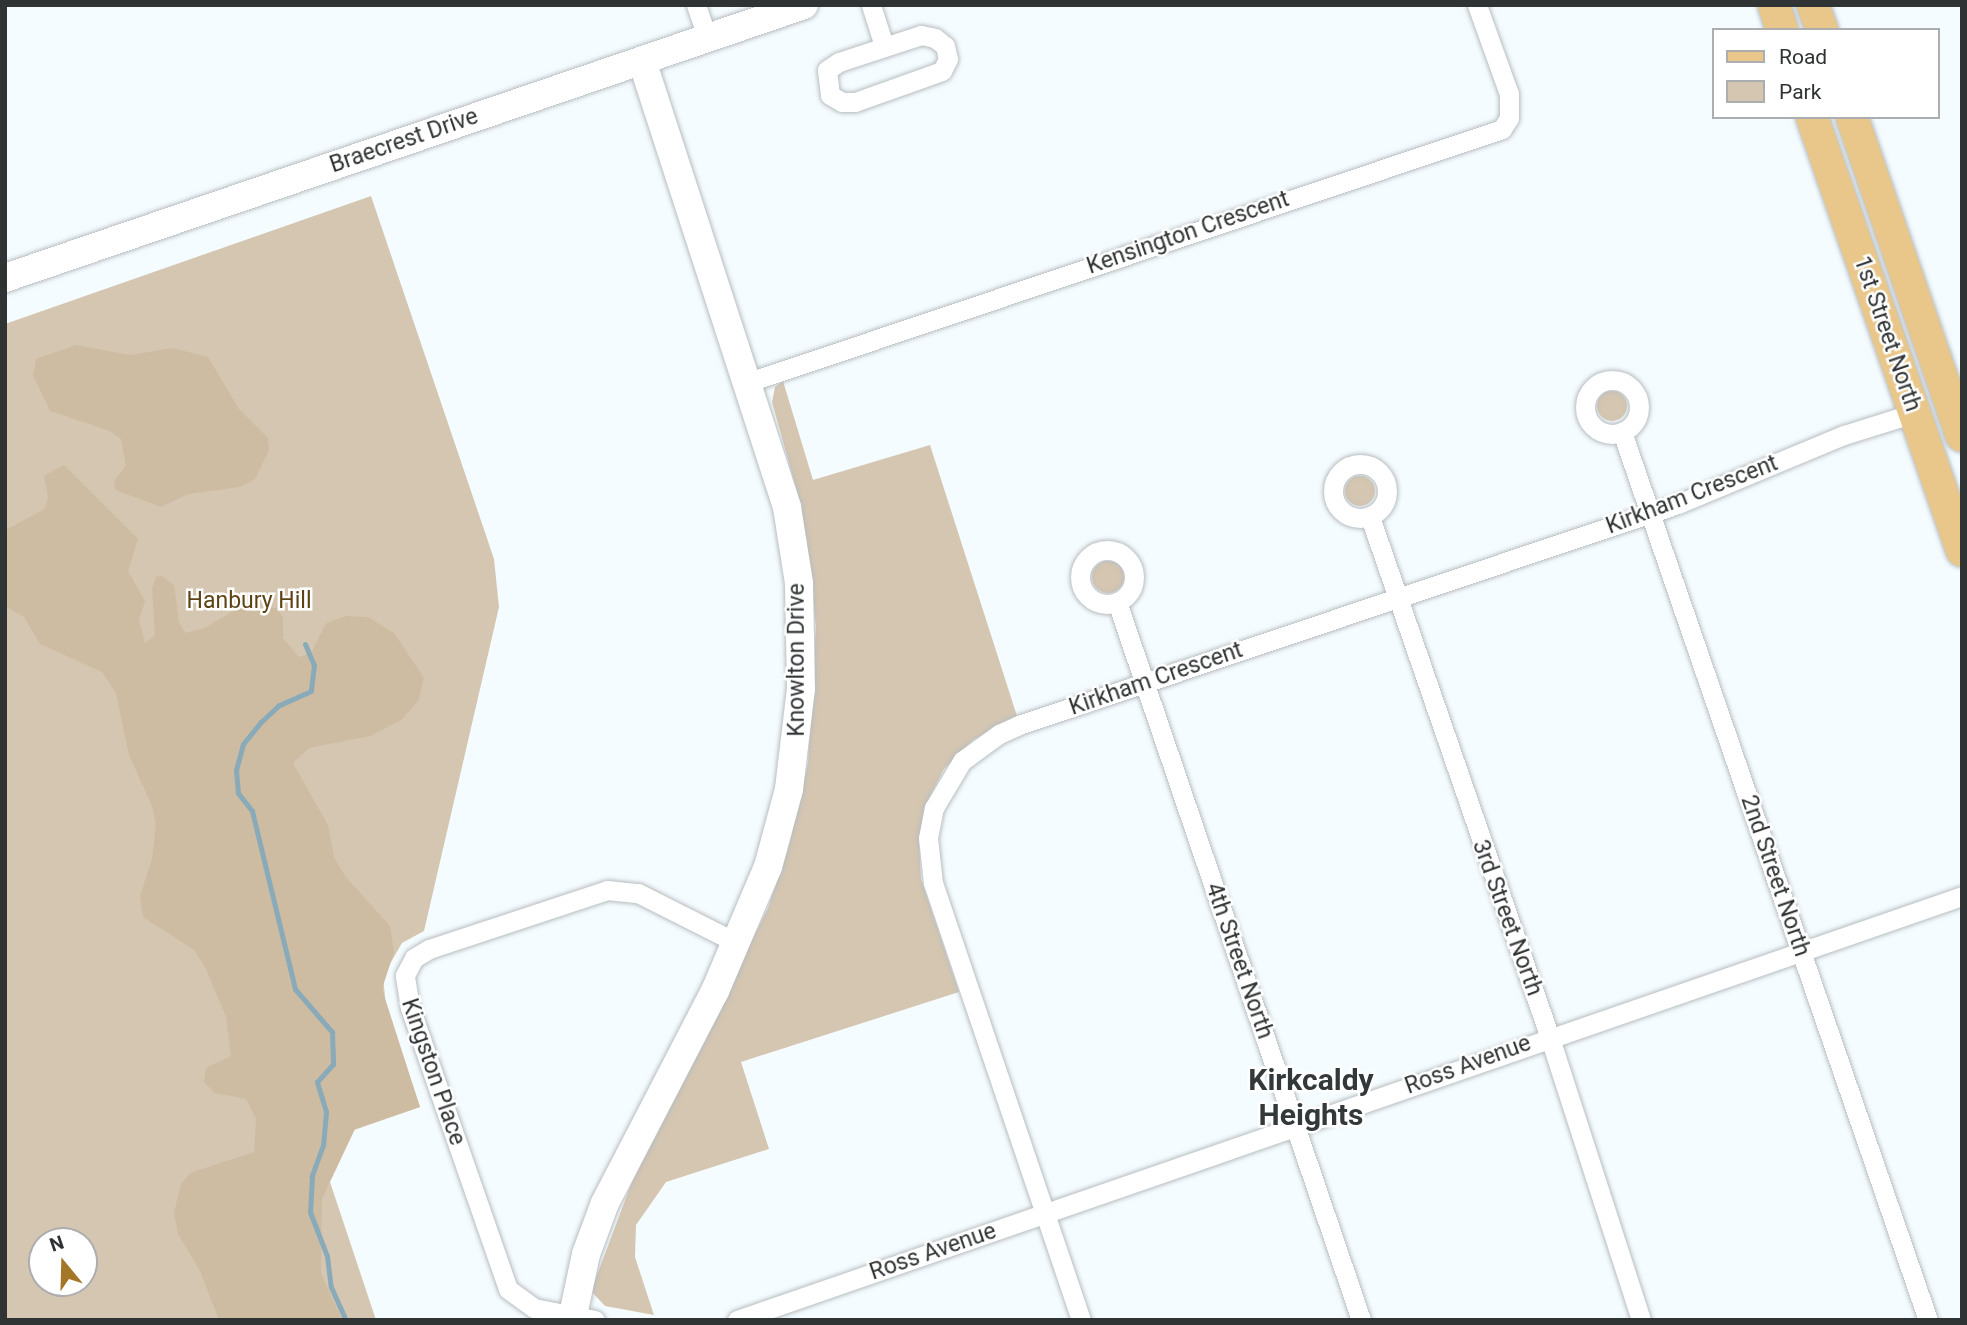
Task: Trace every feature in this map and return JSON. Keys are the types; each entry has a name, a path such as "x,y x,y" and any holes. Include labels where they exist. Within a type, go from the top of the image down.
{"main road":[{"path":"1774,5 1781,28"},
{"path":"1813,5 1821,28"},
{"name":"1st Street North","path":"1813,119 1962,551"},
{"name":"1st Street North","path":"1853,119 1962,436"},
{"path":"1914,413 1947,440 1962,483"}],"street":[{"path":"696,5 708,39"},
{"name":"Braecrest Drive","path":"5,278 804,5"},
{"path":"870,5 884,46"},
{"name":"Kensington Crescent","path":"749,382 1502,129 1509,118 1509,94 1477,5"},
{"path":"921,35 935,38 948,59 942,71 930,77 855,102 842,102 830,95 827,70 884,46 921,35"},
{"name":"Knowlton Drive","path":"579,1318 586,1254 605,1203 737,943 768,867 789,789 801,689 794,545 778,473 642,61"},
{"name":"Kirkham Crescent","path":"1081,1320 933,883 928,838 934,808 947,782 981,746 1019,725 1650,513 1844,435 1914,413"},
{"name":"2nd Street North","path":"1622,432 1928,1320"},
{"name":"3rd Street North","path":"1370,517 1549,1035 1641,1320"},
{"name":"4th Street North","path":"1117,603 1361,1320"},
{"name":"Kingston Place","path":"579,1318 524,1304 505,1284 410,1008 404,984 408,966 429,949 618,889 638,893 737,943"},
{"name":"Ross Avenue","path":"737,1320 1296,1128 1549,1035 1962,896"}],"green space":[{"name":"Hanbury Hill","path":"371,196 494,559 499,607 424,931 402,943 383,976 386,1007 420,1107 317,1143 376,1320 5,1320 5,324"},
{"path":"783,381 813,480 930,445 1017,716 973,740 944,769 926,804 919,840 921,879 959,992 741,1062 769,1149 666,1182 636,1225 635,1257 654,1315 605,1306 592,1292 594,1283 632,1182 768,908 789,846 808,763 816,626 800,502 772,402 775,387"},
{"path":"1612,391 1623,395 1627,406 1623,417 1612,421 1601,417 1597,406 1601,395"},
{"path":"1360,476 1371,480 1375,491 1371,502 1360,506 1349,502 1345,491 1349,480"},
{"path":"1108,561 1119,566 1124,577 1119,588 1108,593 1097,588 1092,577 1097,566"}],"shaded area":[{"path":"76,345 130,355 173,348 208,357 239,409 268,438 269,450 255,479 240,487 188,494 161,507 115,490 114,481 126,466 121,439 110,431 50,411 33,375 36,359"},
{"path":"64,465 138,539 128,571 145,601 139,621 145,643 155,635 152,588 156,577 162,576 174,585 179,622 185,633 205,628 238,608 277,608 283,617 283,638 299,657 311,653 326,623 346,616 368,617 394,633 424,678 418,701 401,720 370,736 309,748 293,763 328,825 334,857 345,876 390,926 394,952 382,989 420,1107 355,1129 322,1199 321,1273 342,1320 219,1320 200,1271 178,1234 174,1213 181,1184 190,1173 254,1152 256,1119 246,1099 215,1093 204,1082 206,1068 231,1056 226,1017 205,967 194,950 143,917 140,896 152,859 156,825 152,806 129,755 116,693 102,672 40,644 24,617 5,606 5,530 45,509 48,498 44,476"}],"waterway":[{"path":"305,644 314,665 311,691 278,706 260,723 243,744 236,770 238,793 252,811 295,989 332,1032 333,1064 317,1082 326,1112 323,1145 312,1176 310,1212 327,1256 331,1287 346,1320"}],"district":[{"name":"Kirkcaldy Heights","path":"1311,1097"}]}
